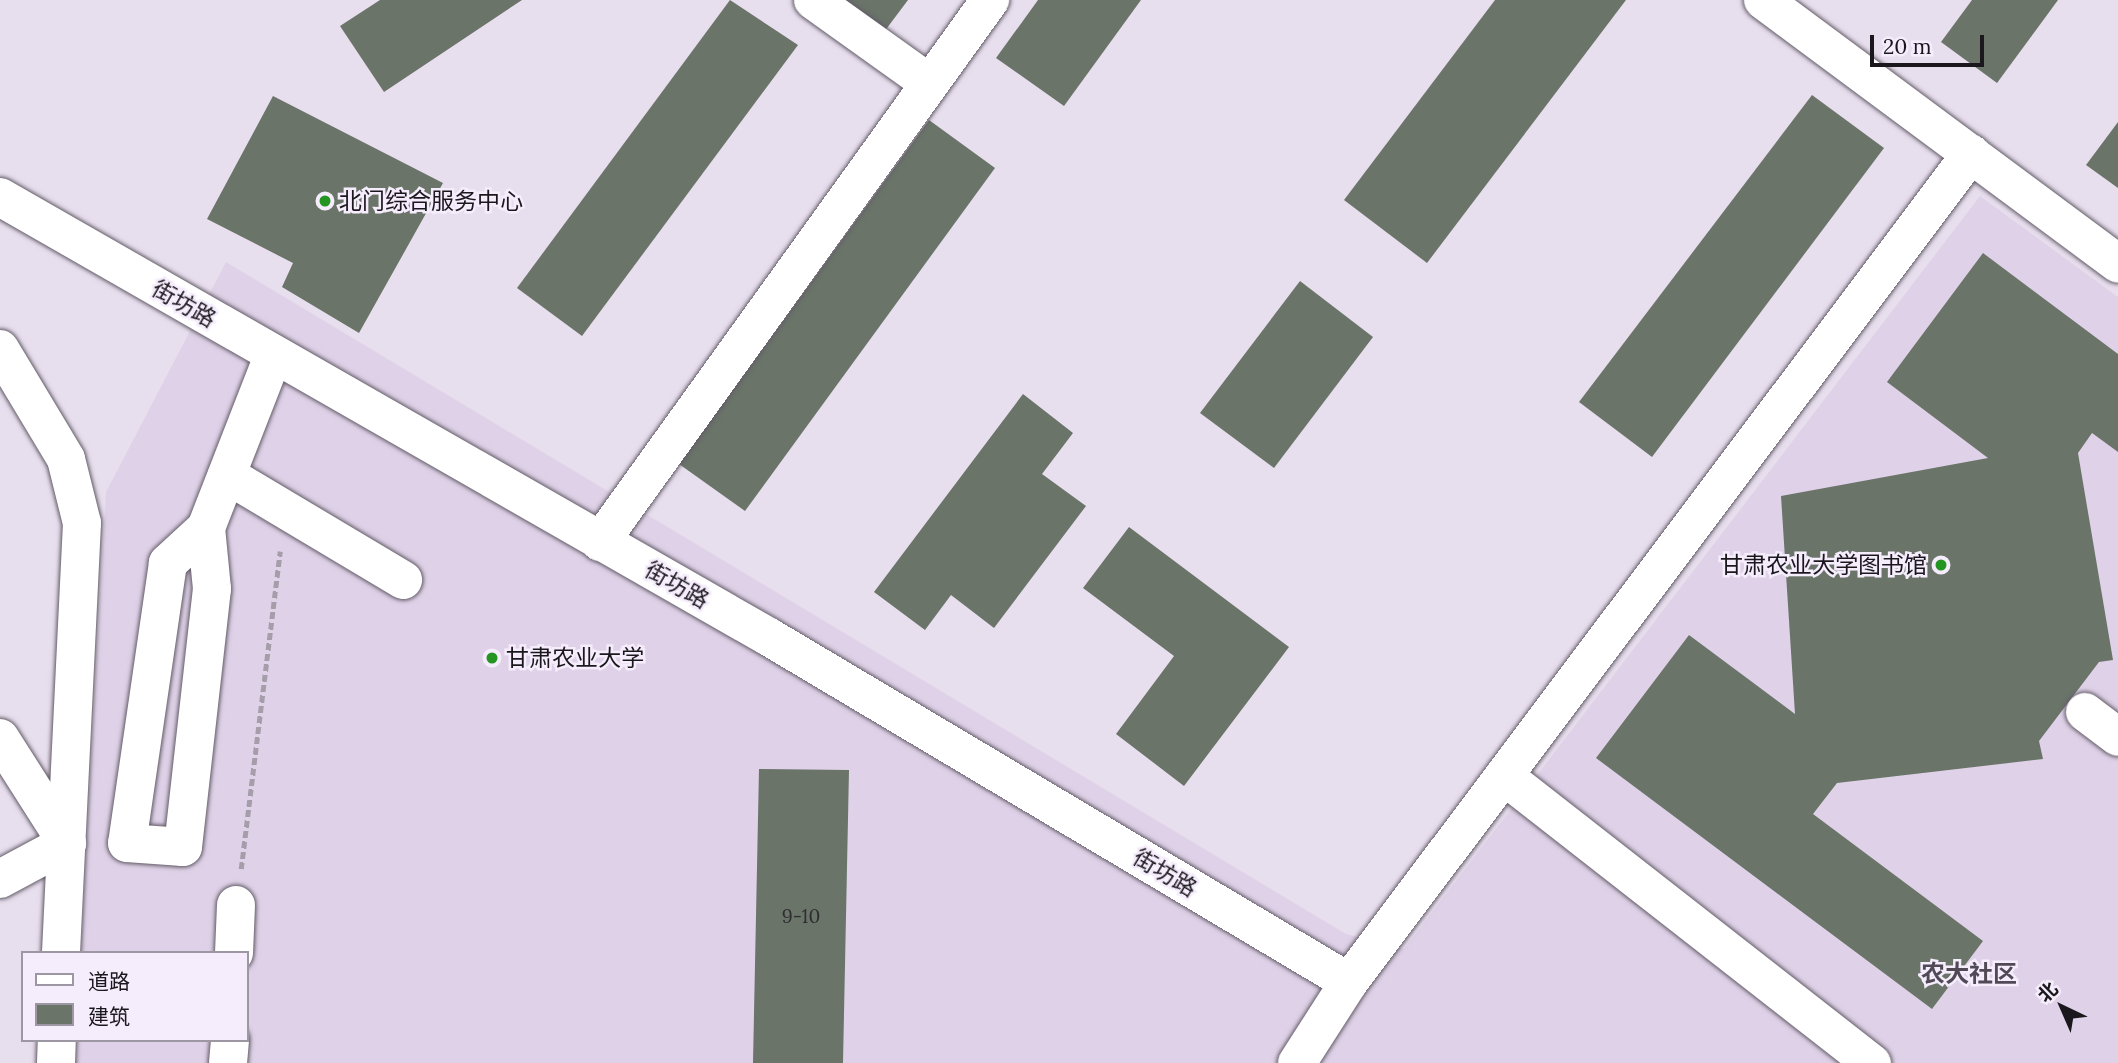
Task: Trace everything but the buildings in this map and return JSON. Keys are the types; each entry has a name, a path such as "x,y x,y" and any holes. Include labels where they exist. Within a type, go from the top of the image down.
{"street":[{"path":"813,0 929,83"},
{"path":"600,541 990,0"},
{"path":"1763,0 2118,264"},
{"path":"1297,1063 1349,982 1971,154"},
{"name":"街坊路","path":"0,197 273,356 600,541 1349,982"},
{"path":"0,349 66,459 82,523 61,951"},
{"path":"206,528 212,589 183,847 127,843 168,564 206,528 273,356"},
{"path":"227,475 403,580"},
{"path":"2085,712 2118,737"},
{"path":"0,738 67,844"},
{"path":"1504,776 1871,1063"},
{"path":"0,879 67,844"},
{"path":"234,951 236,905"},
{"path":"56,1063 57,1042"},
{"path":"228,1063 230,1042"}],"path":[{"path":"236,905 286,510"}],"shaded area":[{"name":"甘肃农业大学","path":"1980,196 2118,297 2118,1063 76,1063 77,1042 248,1042 248,951 81,951 106,492 226,262 1346,934 1404,949"}],"place":[{"name":"北门综合服务中心","path":"325,201"},
{"name":"甘肃农业大学图书馆","path":"1941,565"},
{"name":"甘肃农业大学","path":"492,658"}],"district":[{"name":"农大社区","path":"1969,974"}]}
